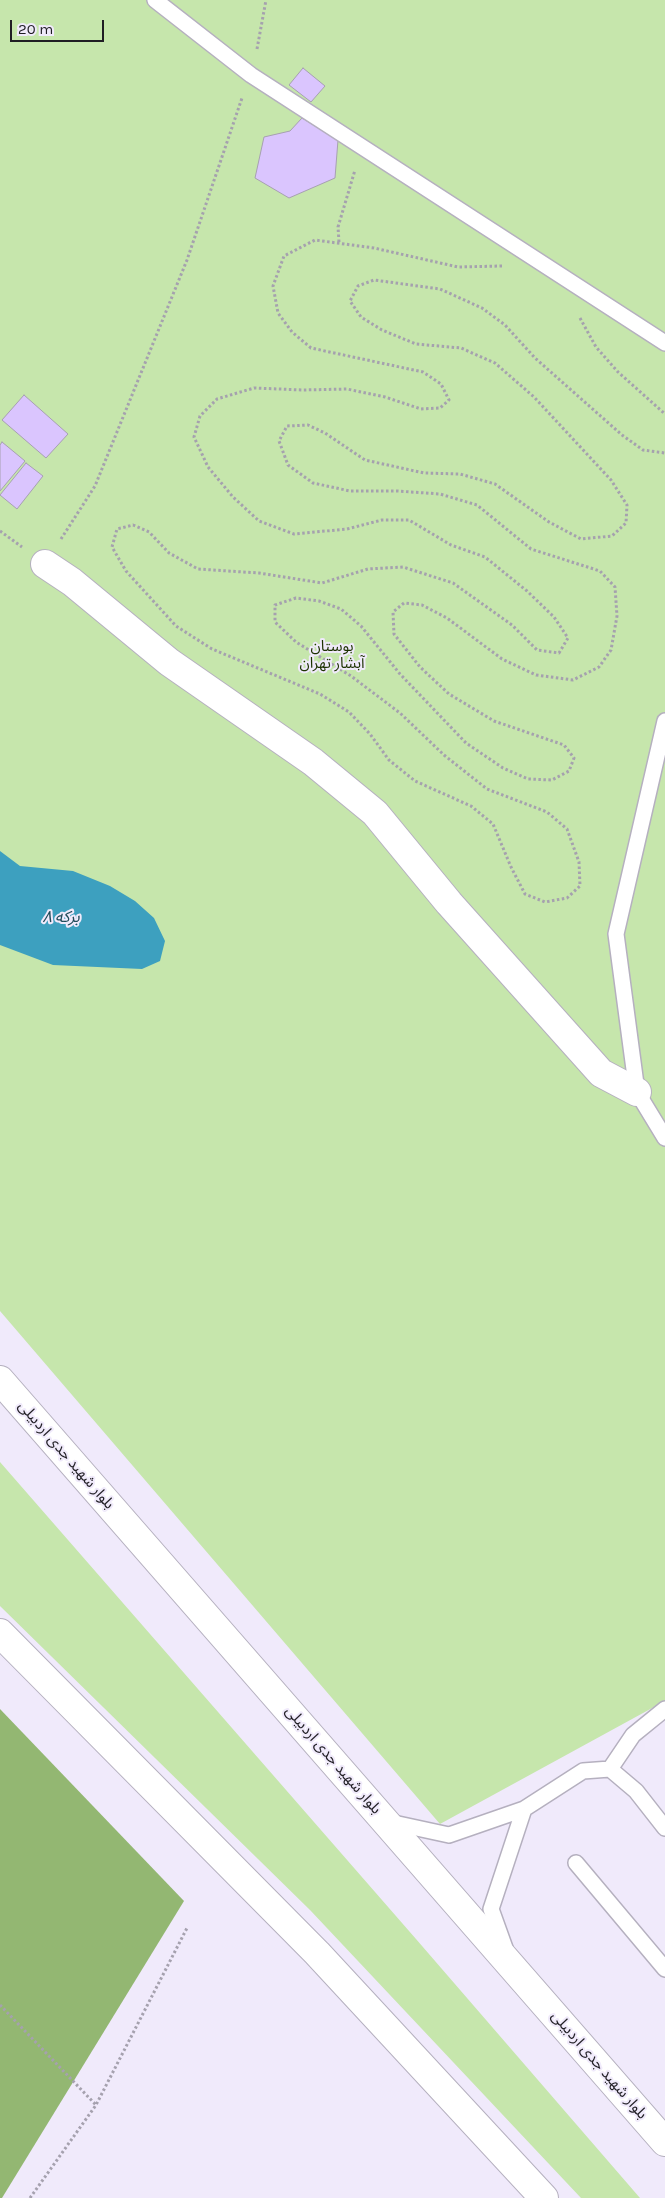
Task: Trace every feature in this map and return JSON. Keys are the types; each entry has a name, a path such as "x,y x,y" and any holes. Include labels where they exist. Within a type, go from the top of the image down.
{"main road":[{"path":"45,564 72,582 119,623 169,662 313,762 375,813 449,902 601,1073 637,1092"},
{"name":"بلوار شهید جدی اردبیلی","path":"0,1380 388,1822 665,2142"},
{"path":"0,1633 317,1953 544,2198"}],"lane":[{"path":"155,0 251,75 665,343"},
{"path":"665,721 616,934 637,1092 665,1138"},
{"path":"610,1769 633,1735 665,1709"},
{"path":"388,1822 450,1835 524,1809 583,1771 610,1769 636,1791 665,1828"},
{"path":"510,1962 491,1909 524,1809"},
{"path":"576,1863 665,1969"}],"path":[{"path":"45,564 95,486 187,260 251,75 266,0"},
{"path":"340,242 338,227 357,161 355,142"},
{"path":"504,266 458,267 340,242 315,240 284,256 273,286 278,313 292,332 311,348 423,372 441,384 449,400 440,408 421,409 385,397 347,389 254,388 218,398 200,416 194,437 208,467 233,497 259,521 294,534 347,529 382,520 409,520 451,545 485,557 527,591 554,617 568,638 559,653 538,650 512,625 453,583 403,567 368,569 322,583 259,573 198,569 169,553 150,532 133,525 117,529 112,548 126,571 176,626 212,649 320,694 349,712 370,734 389,760 415,781 471,806 493,824 526,894 545,902 567,898 580,886 579,862 567,830 547,812 488,789 444,755 400,713 351,676 296,642 275,622 275,605 296,598 319,601 342,609 360,626 400,674 466,743 504,768 528,779 552,780 569,771 574,758 564,745 494,721 449,694 420,667 394,634 393,612 404,603 422,605 447,618 502,659 536,675 572,680 599,666 611,650 617,616 615,587 600,571 531,549 477,505 440,494 397,491 350,492 313,483 288,466 278,441 287,426 308,425 325,433 365,460 424,473 460,474 495,484 549,522 582,539 612,536 626,523 626,505 611,480 534,397 495,363 461,348 416,344 382,330 361,318 350,301 358,286 374,280 440,289 482,308 505,325 535,358 622,435 643,450 665,453"},
{"path":"575,312 596,347 618,372 665,414"},
{"path":"30,2198 96,2105 187,1928"},
{"path":"0,2005 96,2105"}],"green space":[{"name":"بوستان آبشار تهران","path":"0,0 665,0 665,1701 440,1824 0,1311"},
{"path":"0,1462 640,2198 581,2198 310,1910 0,1606"},
{"path":"0,1709 184,1901 2,2198 0,2198"}],"water":[{"name":"برکه ۸","path":"0,851 20,866 73,871 110,886 135,901 154,918 165,941 160,961 142,969 53,965 0,945"}],"building":[{"path":"303,68 325,86 311,102 289,85"},
{"path":"302,118 338,140 335,178 289,198 255,178 264,137 290,131"},
{"path":"24,395 68,434 46,458 2,420"},
{"path":"2,442 25,461 0,491 0,445"},
{"path":"26,463 43,476 17,509 0,495"}]}
